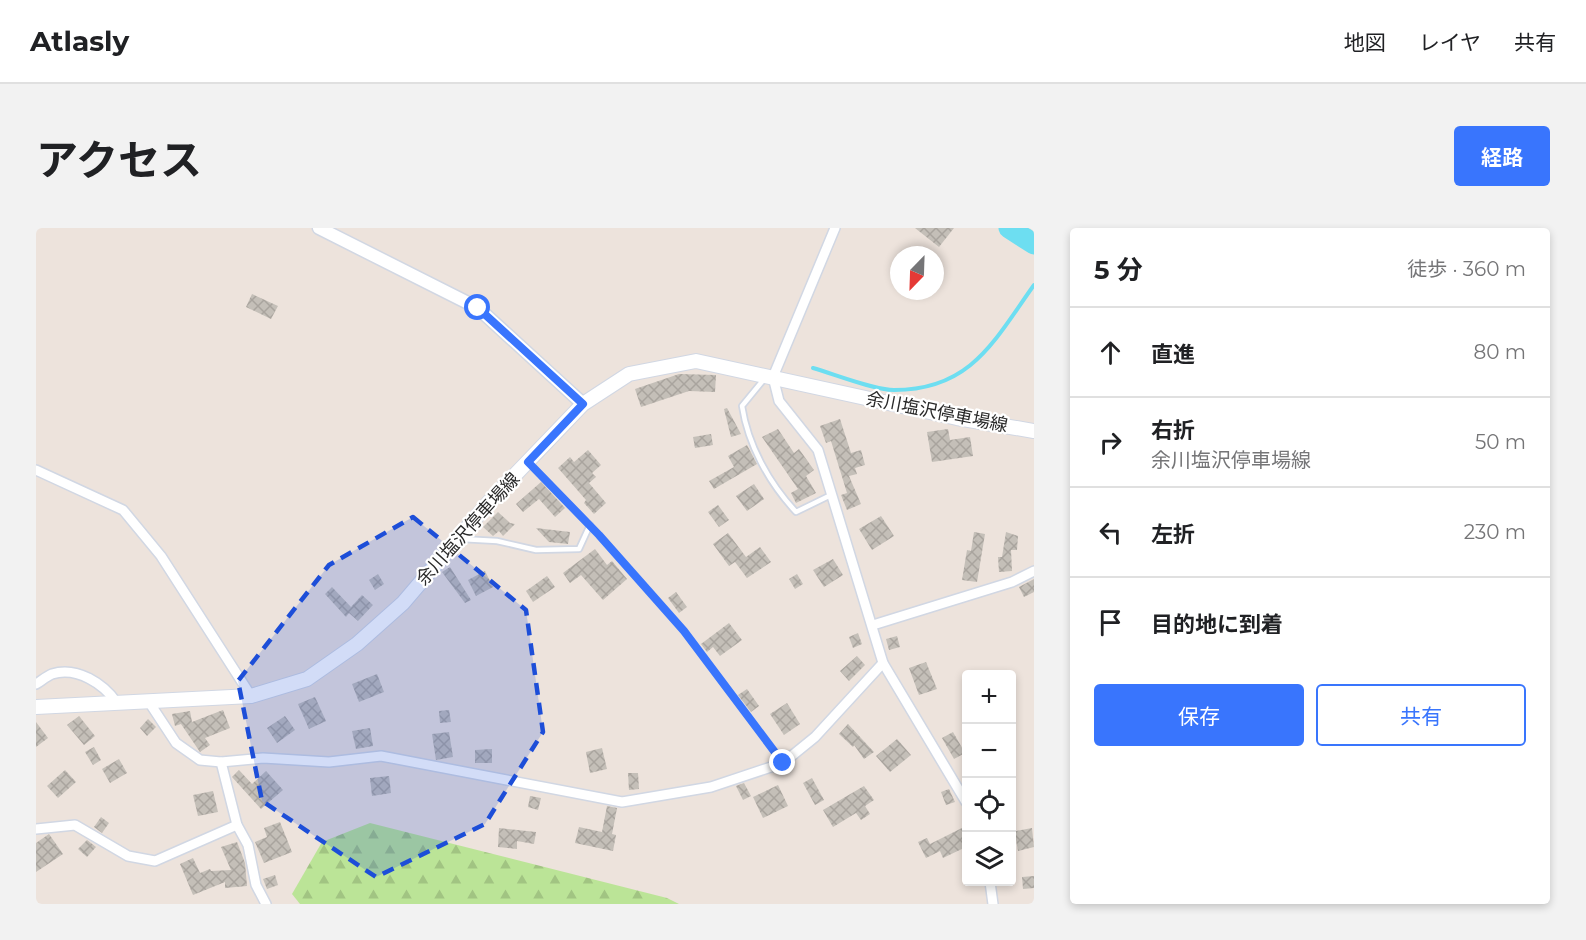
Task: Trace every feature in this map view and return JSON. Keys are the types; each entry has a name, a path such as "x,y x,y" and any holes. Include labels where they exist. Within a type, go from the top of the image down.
{"main road":[{"name":"余川塩沢停車場線","path":"36,707 251,696 307,679 357,644 403,603 458,538 583,404 629,374 696,362 957,418 1034,431"}],"street":[{"path":"320,228 478,308 583,404"},
{"path":"835,228 769,376 779,401 818,450 883,663 962,795"},
{"path":"36,470 123,510 162,556 251,696"},
{"path":"873,625 1012,582 1034,571"},
{"path":"149,702 176,743 200,760 221,762 263,758 329,762 381,756 622,802 711,787 783,763 815,737 883,663"},
{"path":"36,684 53,674 79,673 108,690 117,703"},
{"path":"221,762 237,825 248,845 256,885 266,904"},
{"path":"36,829 75,825 128,856 154,861 237,825"},
{"path":"991,886 993,904"}],"lane":[{"path":"769,376 742,406 746,432 778,493 796,512 832,494"},
{"path":"528,462 590,525 684,631 783,763"},
{"path":"458,538 497,541 536,550 579,549 590,525"}],"highlighted area":[{"path":"413,517 526,610 543,732 485,824 376,877 262,801 238,681 329,565"}],"green space":[{"path":"370,823 667,898 679,904 300,904 292,894 322,842"}],"building":[{"path":"915,228 954,228 938,246"},
{"path":"252,294 278,306 271,319 246,307"},
{"path":"679,374 716,375 715,392 689,391 641,407 635,389"},
{"path":"727,408 741,434 731,437 724,409"},
{"path":"840,419 851,453 861,450 865,465 855,468 857,474 849,476 861,504 847,510 841,495 847,493 831,441 826,443 820,426"},
{"path":"778,429 794,453 799,449 814,470 806,476 816,493 796,503 791,493 798,489 762,437"},
{"path":"948,429 950,440 970,437 973,456 932,462 927,432"},
{"path":"711,434 713,445 695,448 693,437"},
{"path":"747,445 757,464 714,489 709,481 734,467 728,456"},
{"path":"588,450 601,465 592,473 596,477 589,483 606,503 594,514 584,503 586,500 558,468 570,457 574,462"},
{"path":"541,482 565,508 555,517 539,499 523,512 516,504"},
{"path":"754,484 764,499 747,511 736,496"},
{"path":"718,505 729,520 719,527 708,512"},
{"path":"498,512 510,523 515,524 503,536 499,531 493,536 483,527"},
{"path":"881,516 894,536 872,550 859,529"},
{"path":"536,528 570,532 568,544 549,542"},
{"path":"974,532 985,534 977,582 962,580 967,550 971,551"},
{"path":"1006,532 1018,536 1017,550 1011,550 1012,571 999,572 998,557 1002,557"},
{"path":"728,533 746,557 760,547 771,562 747,578 735,562 729,566 713,544"},
{"path":"595,549 607,565 612,561 627,579 603,600 581,575 570,583 563,573"},
{"path":"833,559 843,575 824,587 813,570"},
{"path":"450,567 471,600 465,603 442,572"},
{"path":"485,571 493,587 476,596 468,580"},
{"path":"378,574 384,584 375,590 369,580"},
{"path":"797,574 803,584 795,589 789,579"},
{"path":"547,576 555,587 533,602 526,591"},
{"path":"1034,579 1034,592 1024,597 1019,587"},
{"path":"332,587 351,607 362,595 373,605 358,621 349,613 346,617 325,594"},
{"path":"676,592 687,607 679,613 668,598"},
{"path":"729,623 742,640 720,656 713,647 707,652 701,644"},
{"path":"858,633 862,644 853,648 849,637"},
{"path":"897,636 900,647 889,650 886,639"},
{"path":"857,656 865,665 849,681 840,671"},
{"path":"926,662 937,689 919,695 909,668"},
{"path":"377,674 384,692 359,702 352,684"},
{"path":"747,689 759,706 751,712 738,695"},
{"path":"315,697 326,721 309,729 298,704"},
{"path":"787,703 800,724 784,735 770,714"},
{"path":"223,710 230,728 205,738 210,745 200,752 181,724 175,726 172,714 190,711 192,722"},
{"path":"449,710 451,722 440,723 439,711"},
{"path":"79,716 95,736 84,745 67,725"},
{"path":"285,716 295,730 277,743 267,728"},
{"path":"148,719 156,727 147,736 140,728"},
{"path":"36,722 48,738 36,747"},
{"path":"848,724 874,752 864,759 854,745 853,747 839,734"},
{"path":"370,728 373,746 356,749 352,731"},
{"path":"449,732 453,757 436,760 432,734"},
{"path":"953,732 962,748 962,755 954,759 942,738"},
{"path":"897,739 911,755 890,772 876,756"},
{"path":"94,747 101,760 93,765 85,752"},
{"path":"602,748 607,769 590,773 586,752"},
{"path":"492,749 492,763 475,763 475,750"},
{"path":"119,759 127,773 110,783 102,769"},
{"path":"65,770 76,782 58,798 47,786"},
{"path":"239,770 252,784 266,771 283,790 261,809 232,777"},
{"path":"628,773 638,773 639,789 629,790"},
{"path":"389,776 391,793 372,796 370,778"},
{"path":"812,778 824,800 815,805 803,783"},
{"path":"744,783 751,796 743,800 736,786"},
{"path":"778,785 788,806 763,818 753,797"},
{"path":"864,786 874,800 865,806 870,814 861,820 856,813 833,827 823,810"},
{"path":"949,789 955,802 946,805 941,792"},
{"path":"213,791 218,812 198,816 193,795"},
{"path":"530,796 541,798 538,810 528,807"},
{"path":"607,806 617,808 612,834 616,835 613,851 575,843 579,827 602,832"},
{"path":"101,817 109,823 102,833 94,827"},
{"path":"280,822 292,852 264,863 255,842 267,837 264,828"},
{"path":"499,828 536,832 534,844 517,841 517,849 498,847"},
{"path":"962,828 962,849 943,858 940,851 926,858 918,842 927,838 930,844"},
{"path":"1032,828 1034,847 1018,851 1016,831"},
{"path":"49,834 63,854 36,872 36,843"},
{"path":"87,840 96,847 87,857 78,849"},
{"path":"237,842 245,863 247,886 225,888 225,882 193,895 180,864 193,858 200,873 210,869 211,871 231,870 221,847"},
{"path":"275,875 278,885 267,889 263,879"},
{"path":"1034,876 1034,888 1023,889 1022,877"}],"waterway":[{"path":"1009,228 1034,244"},
{"path":"813,368 865,385 894,390 920,388 943,381 962,372 978,358 1006,325 1034,285"}],"route":[{"path":"478,308 583,404 528,462 599,535 684,631 783,763"}]}
